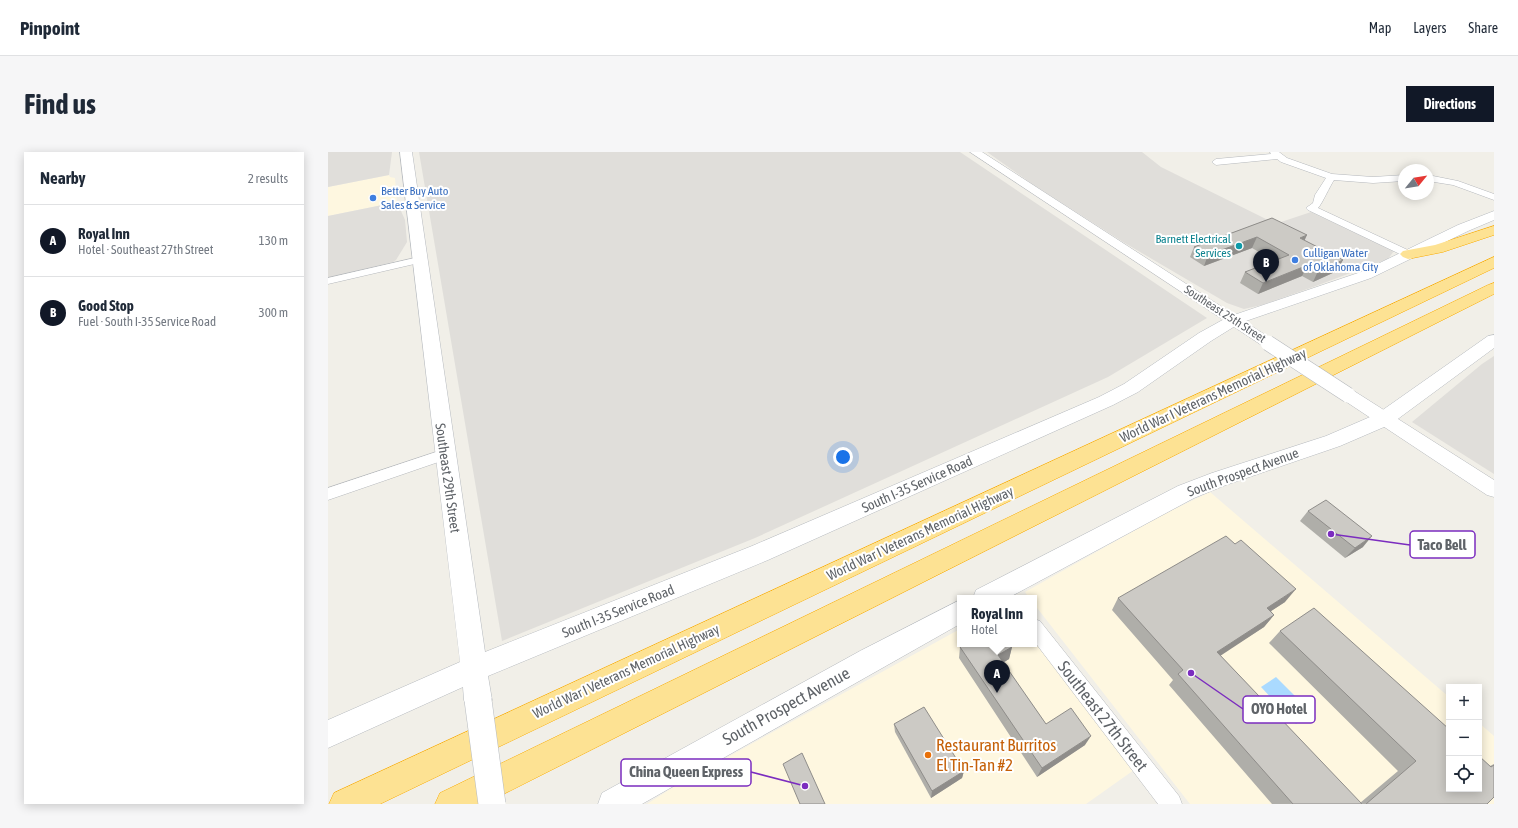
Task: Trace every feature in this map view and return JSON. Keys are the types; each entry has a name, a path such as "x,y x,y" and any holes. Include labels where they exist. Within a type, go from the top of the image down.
{"highway":[{"path":"1408,254 1438,249 1494,230"},
{"name":"World War I Veterans Memorial Highway","path":"345,804 1494,262"},
{"name":"World War I Veterans Memorial Highway","path":"451,804 1494,288"}],"main road":[{"name":"Southeast 29th Street","path":"406,152 419,260 492,804"},
{"name":"South I-35 Service Road","path":"328,734 474,670 760,553 1106,401 1131,388 1205,337 1234,320 1366,275 1494,214"},
{"name":"South Prospect Avenue","path":"1000,595 1142,514 1186,492 1219,479 1333,440 1384,419 1494,340"},
{"name":"South Prospect Avenue","path":"613,804 868,660 957,614"}],"street":[{"name":"Southeast 25th Street","path":"975,152 1494,490"},
{"path":"1216,162 1276,154 1298,165 1331,177 1373,180 1398,178"},
{"path":"1331,177 1320,195 1317,204 1311,208 1408,254"},
{"path":"1434,178 1455,183 1494,197"},
{"path":"328,281 419,260"},
{"path":"328,494 445,454"},
{"name":"Southeast 27th Street","path":"1037,631 1171,804"}],"shaded area":[{"path":"328,152 392,152 389,175 328,187"},
{"path":"419,152 960,152 1207,318 1108,377 755,538 502,641"},
{"path":"987,152 1142,152 1161,167 1270,221 1278,223 1311,212 1394,251 1388,259 1262,305 1244,309 1227,303 1123,242 1032,184"},
{"path":"389,175 390,177 395,178 397,202 328,216 328,187"},
{"path":"397,202 405,220 407,242 396,260 328,278 328,216"},
{"path":"1494,356 1494,474 1412,422 1482,364"},
{"path":"1210,492 1446,694 1446,792 1482,792 1482,726 1494,736 1494,804 1190,804 1037,608 1037,595 1027,595 1025,592 1164,514"},
{"path":"957,631 957,647 1037,647 1037,645 1134,770 1086,804 647,804 675,786"}],"water":[{"path":"1276,677 1311,712 1296,724 1261,687"}],"building":[{"path":"1272,218 1307,235 1300,238 1343,260 1318,271 1308,265 1263,283 1245,272 1289,255 1257,237 1208,255 1194,247"},
{"path":"1326,500 1372,536 1355,548 1308,511"},
{"path":"1226,536 1235,544 1241,540 1296,589 1267,608 1274,615 1217,652 1362,804 1293,804 1178,674 1183,670 1118,598"},
{"path":"1314,608 1446,726 1446,792 1482,792 1482,759 1491,767 1494,765 1494,797 1487,804 1366,804 1416,761 1280,631"},
{"path":"960,647 1012,647 998,655 1046,724 1071,708 1091,736 1042,768"},
{"name":"Restaurant Burritos El Tin-Tan #2","path":"924,707 964,771 932,791 894,724"},
{"path":"802,753 825,804 800,804 783,764"}],"place":[{"name":"Better Buy Auto Sales & Service","path":"373,198"},
{"name":"Barnett Electrical Services","path":"1239,246"},
{"name":"Culligan Water of Oklahoma City","path":"1295,260"},
{"name":"Good Stop","path":"1266,282"},
{"name":"Taco Bell","path":"1331,534"},
{"name":"OYO Hotel","path":"1191,673"},
{"name":"Royal Inn","path":"997,693"},
{"name":"Restaurant Burritos El Tin-Tan #2","path":"928,755"},
{"name":"China Queen Express","path":"805,786"}]}
